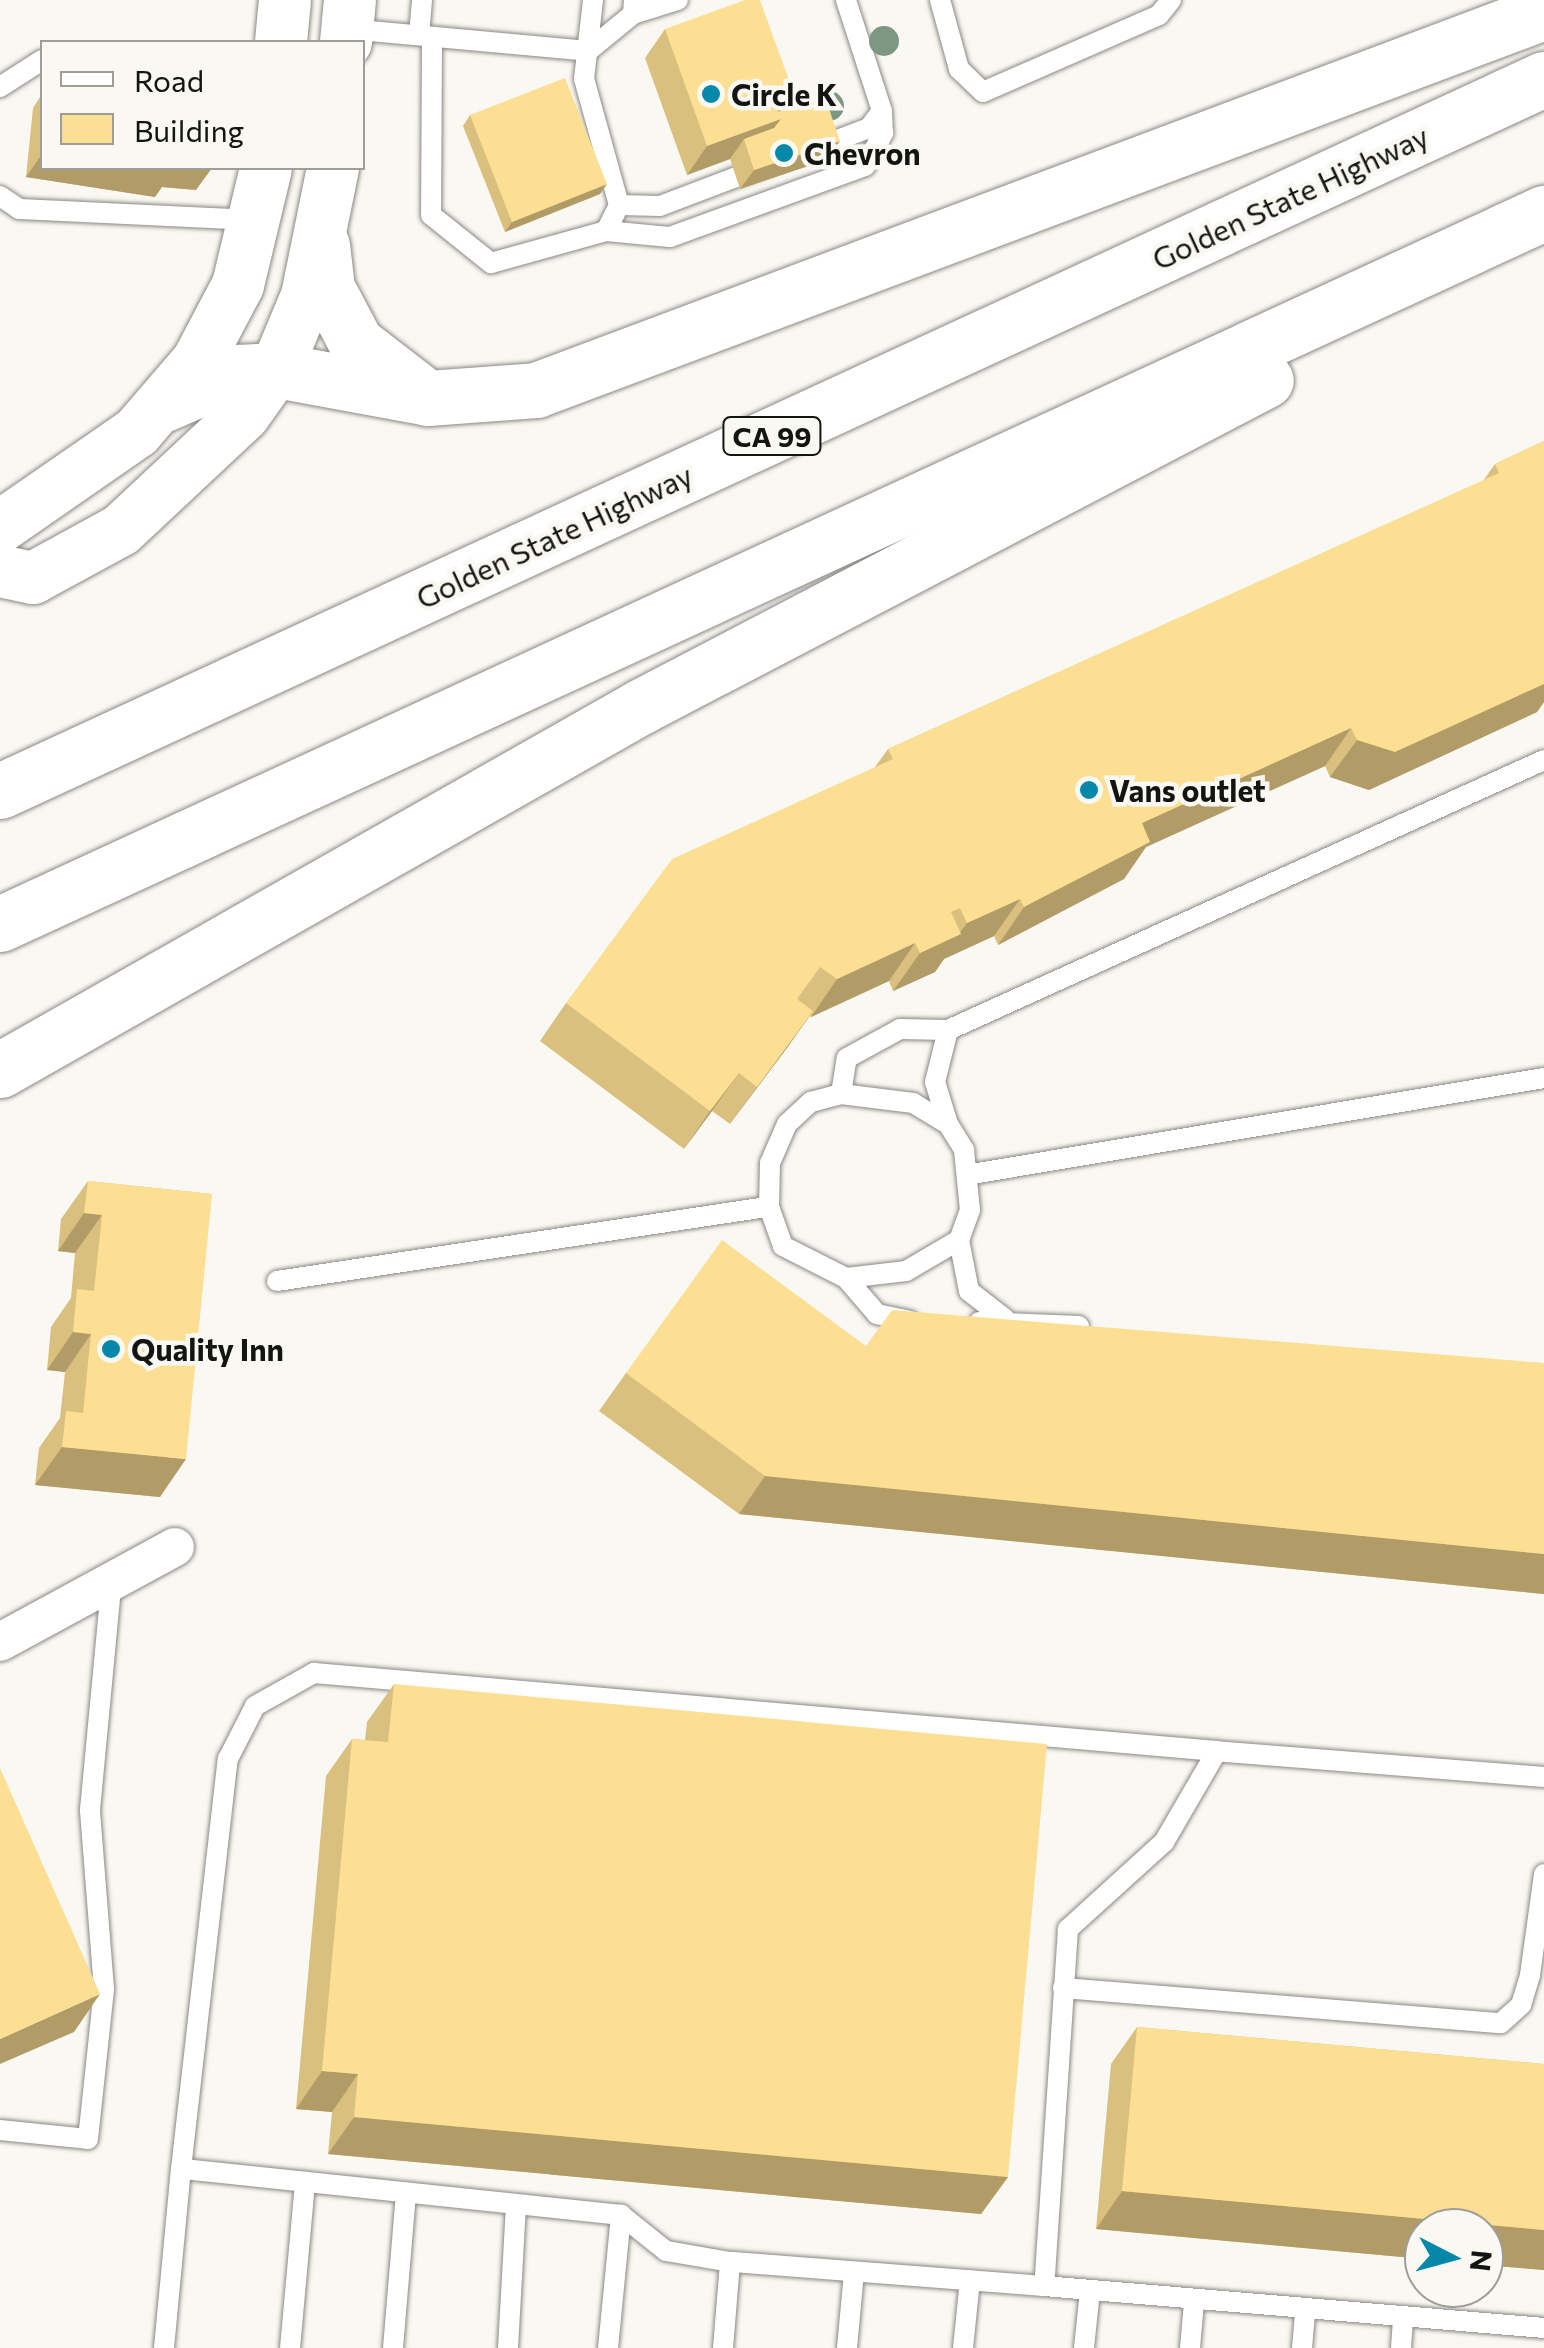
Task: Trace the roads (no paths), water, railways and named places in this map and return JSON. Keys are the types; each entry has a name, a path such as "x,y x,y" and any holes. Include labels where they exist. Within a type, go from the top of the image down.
{"highway":[{"path":"164,404 238,372 276,370 428,398 495,396 580,375 1544,12"},
{"name":"Golden State Highway","path":"0,791 1544,79"},
{"path":"0,924 1544,213"},
{"path":"322,245 327,288 356,343 428,398"},
{"path":"0,1070 640,707 1292,366 1400,280"}],"main road":[{"path":"281,40 285,0"},
{"path":"0,527 96,464 164,404 224,318 256,220 266,170"},
{"path":"0,571 32,578 145,514 213,450 276,370 322,245 333,170"}],"street":[{"path":"0,1642 112,1575 175,1547"}],"lane":[{"path":"422,0 431,215 491,263 606,231 670,237 865,166 882,111 846,0"},
{"path":"593,0 584,80 619,205 606,231"},
{"path":"348,24 425,36 588,51 633,7 678,0"},
{"path":"940,0 960,70 982,92 1158,15 1171,0"},
{"path":"0,87 40,61"},
{"path":"619,205 660,206 868,128 882,111"},
{"path":"0,196 19,209 256,220"},
{"path":"841,1094 848,1058 900,1029 948,1030 1544,760"},
{"path":"948,1030 935,1082 948,1124 972,1174 958,1240 970,1291 1006,1319"},
{"path":"972,1174 1544,1078"},
{"path":"948,1124 912,1103 841,1094 811,1102 788,1124 770,1163 768,1207 783,1246 846,1278 877,1314 944,1326 1006,1319 1104,1328"},
{"path":"277,1281 768,1207"},
{"path":"846,1278 906,1270 958,1240"},
{"path":"0,2130 88,2139 104,1989 90,1810 112,1575"},
{"path":"164,2348 228,1760 255,1706 314,1673 1544,1777"},
{"path":"1044,2286 1068,1929 1164,1842 1216,1751"},
{"path":"1064,1988 1501,2023 1521,2005 1530,1975 1544,1874"},
{"path":"181,2169 621,2215 666,2251 730,2262 1044,2286 1304,2314 1404,2320 1520,2337 1544,2328"},
{"path":"290,2348 305,2182"},
{"path":"393,2348 406,2194"},
{"path":"508,2348 516,2206"},
{"path":"608,2348 621,2215"},
{"path":"723,2348 730,2262"},
{"path":"847,2348 854,2272"},
{"path":"963,2348 970,2280"},
{"path":"1084,2348 1090,2291"},
{"path":"1190,2348 1194,2302"},
{"path":"1302,2348 1304,2314"},
{"path":"1401,2348 1404,2320"}],"place":[{"name":"Circle K","path":"711,94"},
{"name":"Chevron","path":"784,153"},
{"name":"Vans outlet","path":"1089,790"},
{"name":"Quality Inn","path":"111,1349"}]}
